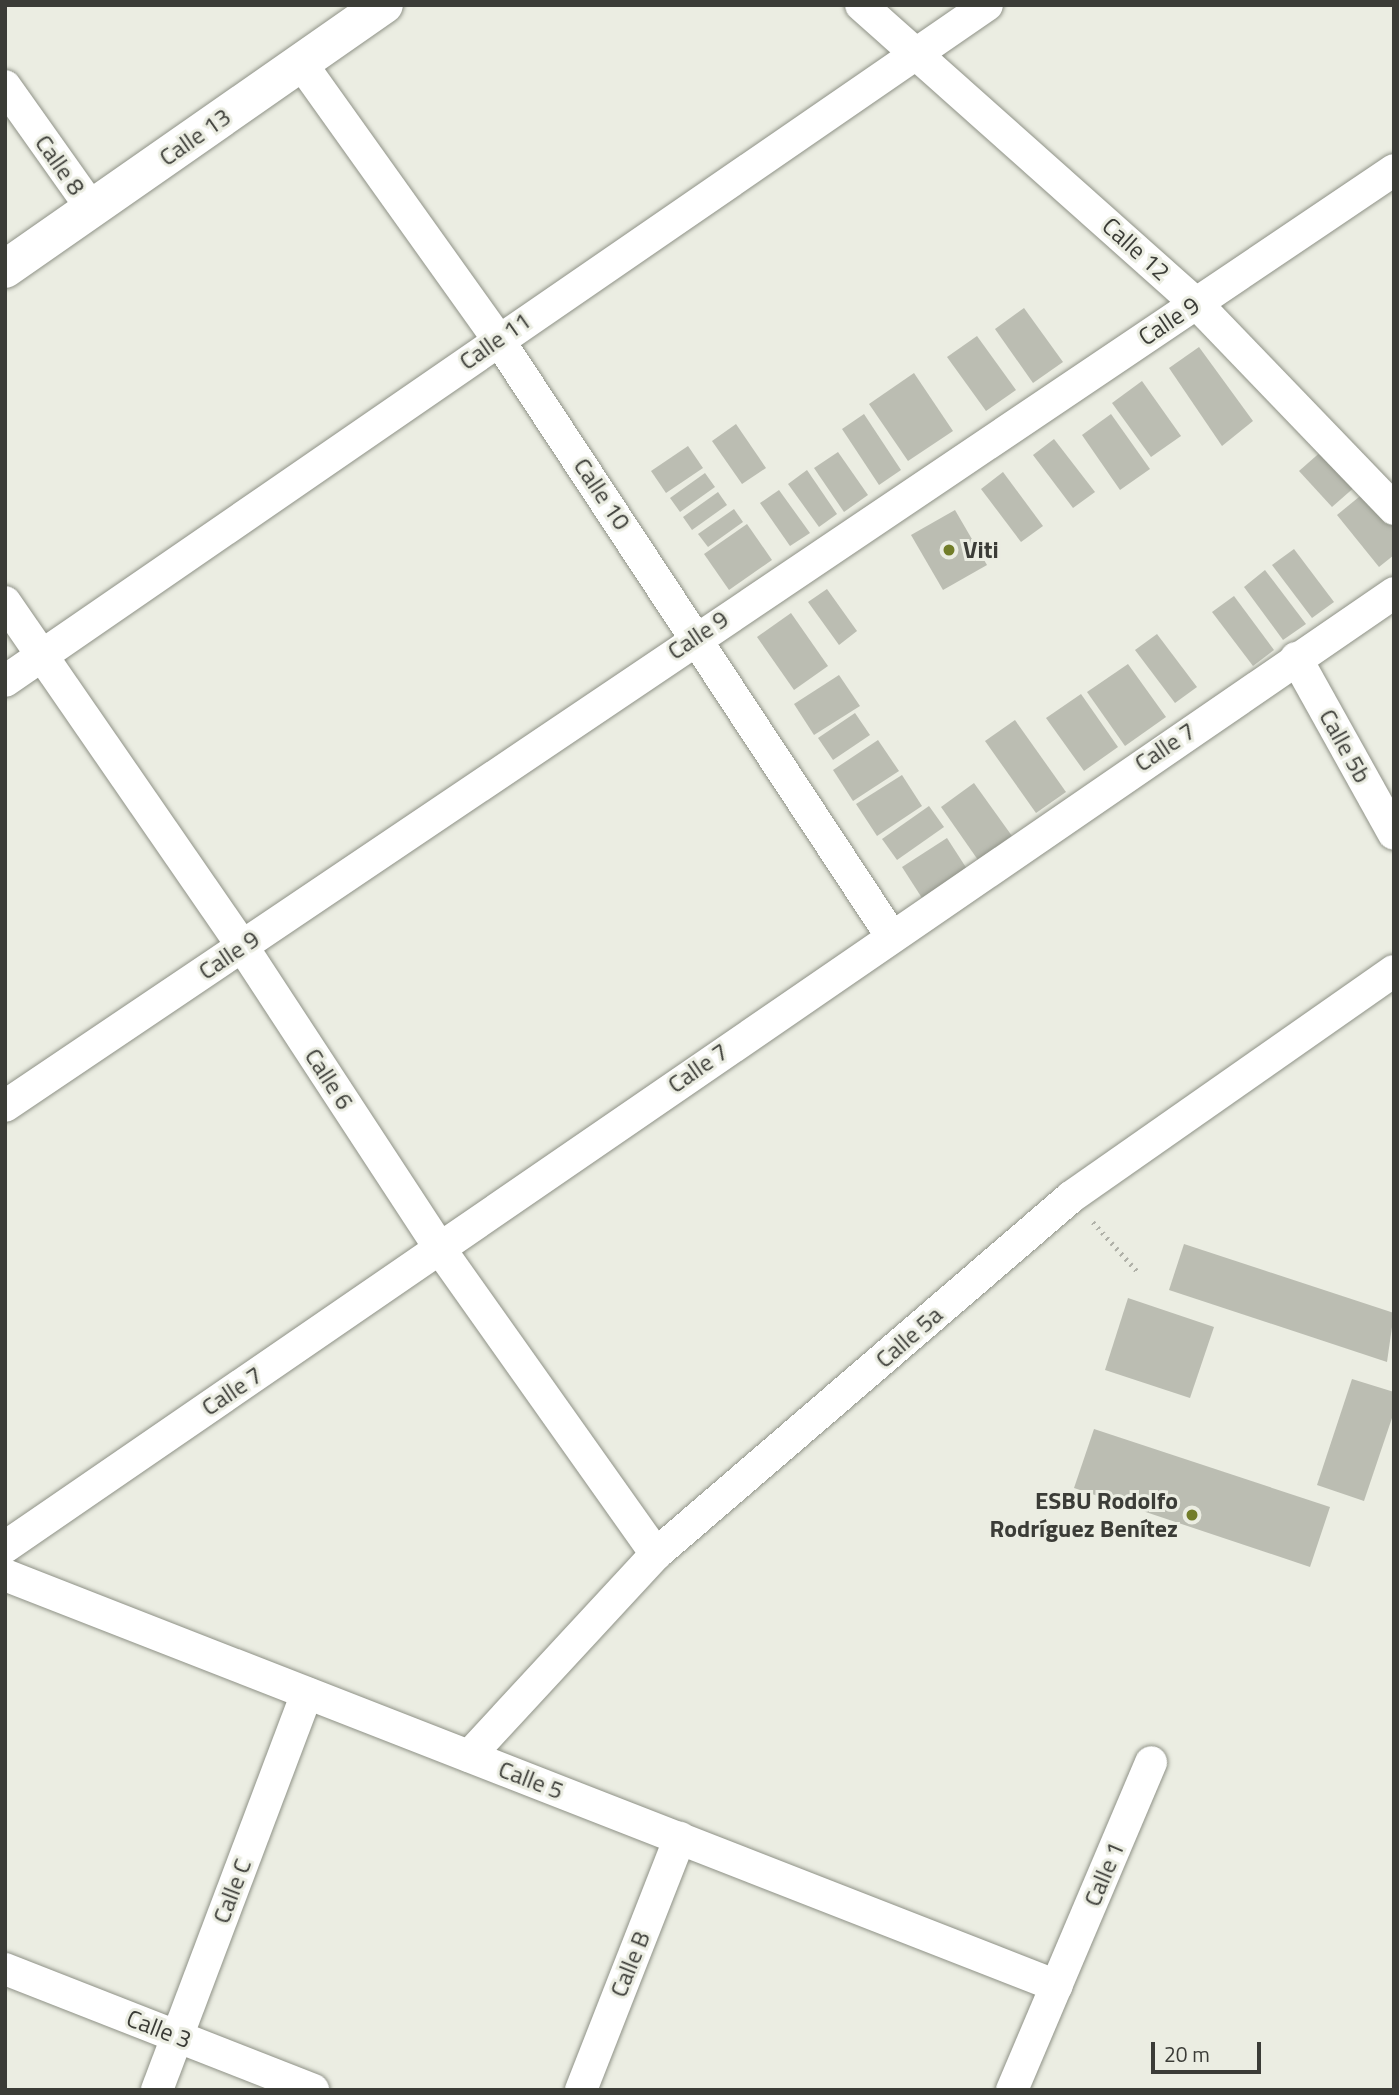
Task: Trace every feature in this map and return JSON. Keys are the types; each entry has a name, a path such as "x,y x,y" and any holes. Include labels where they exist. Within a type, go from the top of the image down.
{"main road":[{"name":"Calle 13","path":"5,269 384,5"}],"street":[{"name":"Calle 12","path":"861,5 1196,303 1394,509"},
{"name":"Calle 11","path":"5,681 498,339 987,5"},
{"name":"Calle 10","path":"302,63 498,339 890,934"},
{"name":"Calle 8","path":"5,86 92,209"},
{"name":"Calle 9","path":"5,1106 696,636 1394,170"},
{"name":"Calle 7","path":"5,1547 440,1249 890,934 1394,593"},
{"name":"Calle 6","path":"5,603 242,946 440,1249 656,1554"},
{"name":"Calle 5b","path":"1296,658 1394,834"},
{"name":"Calle 5a","path":"469,1756 656,1554 1071,1197 1394,971"},
{"name":"Calle 5","path":"5,1574 1056,1986"},
{"name":"Calle C","path":"157,2090 307,1693"},
{"name":"Calle 1","path":"1012,2090 1151,1762"},
{"name":"Calle B","path":"581,2090 680,1838"},
{"name":"Calle 3","path":"5,1969 313,2090"}],"path":[{"path":"1071,1197 1137,1271"}],"building":[{"path":"1024,308 1063,362 1033,383 995,329"},
{"path":"977,336 1016,390 986,411 947,357"},
{"path":"1199,347 1253,421 1222,446 1169,368"},
{"path":"914,373 953,431 908,461 869,404"},
{"path":"1142,381 1181,436 1151,457 1112,403"},
{"path":"864,414 901,470 879,485 842,429"},
{"path":"1111,414 1150,469 1120,490 1082,435"},
{"path":"736,424 766,468 742,484 712,441"},
{"path":"1054,439 1095,492 1073,508 1033,455"},
{"path":"688,446 703,468 666,493 651,471"},
{"path":"1324,449 1357,485 1332,507 1299,471"},
{"path":"838,452 868,495 844,512 814,468"},
{"path":"807,470 837,514 819,527 788,484"},
{"path":"1003,472 1043,526 1021,542 981,489"},
{"path":"705,473 715,487 680,512 670,498"},
{"path":"779,490 810,533 790,546 760,503"},
{"path":"718,492 727,505 692,530 683,517"},
{"path":"1365,492 1394,527 1394,555 1379,567 1337,515"},
{"path":"734,509 743,522 708,547 698,534"},
{"name":"Viti","path":"955,510 987,565 943,590 911,535"},
{"path":"747,524 772,560 729,590 704,554"},
{"path":"1294,549 1334,602 1312,618 1272,565"},
{"path":"1265,570 1306,624 1283,640 1244,587"},
{"path":"827,589 857,631 839,645 808,602"},
{"path":"1234,596 1274,650 1253,666 1212,612"},
{"path":"791,613 828,666 794,690 757,637"},
{"path":"1157,634 1197,687 1175,703 1135,650"},
{"path":"1128,664 1166,717 1125,746 1087,692"},
{"path":"839,675 860,706 814,735 794,704"},
{"path":"1081,694 1118,747 1084,771 1046,718"},
{"path":"855,713 870,735 833,760 818,738"},
{"path":"1015,720 1066,792 1036,813 985,741"},
{"path":"878,740 899,771 853,801 833,770"},
{"path":"902,775 922,806 877,836 856,804"},
{"path":"974,783 1012,836 978,860 941,807"},
{"path":"929,806 944,827 897,860 882,839"},
{"path":"947,838 967,869 922,898 902,867"},
{"path":"1184,1244 1394,1313 1387,1362 1169,1290"},
{"path":"1128,1298 1214,1327 1190,1398 1105,1370"},
{"path":"1352,1379 1394,1392 1394,1412 1364,1501 1317,1485"},
{"path":"1094,1429 1330,1507 1310,1567 1074,1488"}],"place":[{"name":"Viti","path":"949,550"},
{"name":"ESBU Rodolfo Rodríguez Benítez","path":"1192,1515"}]}
